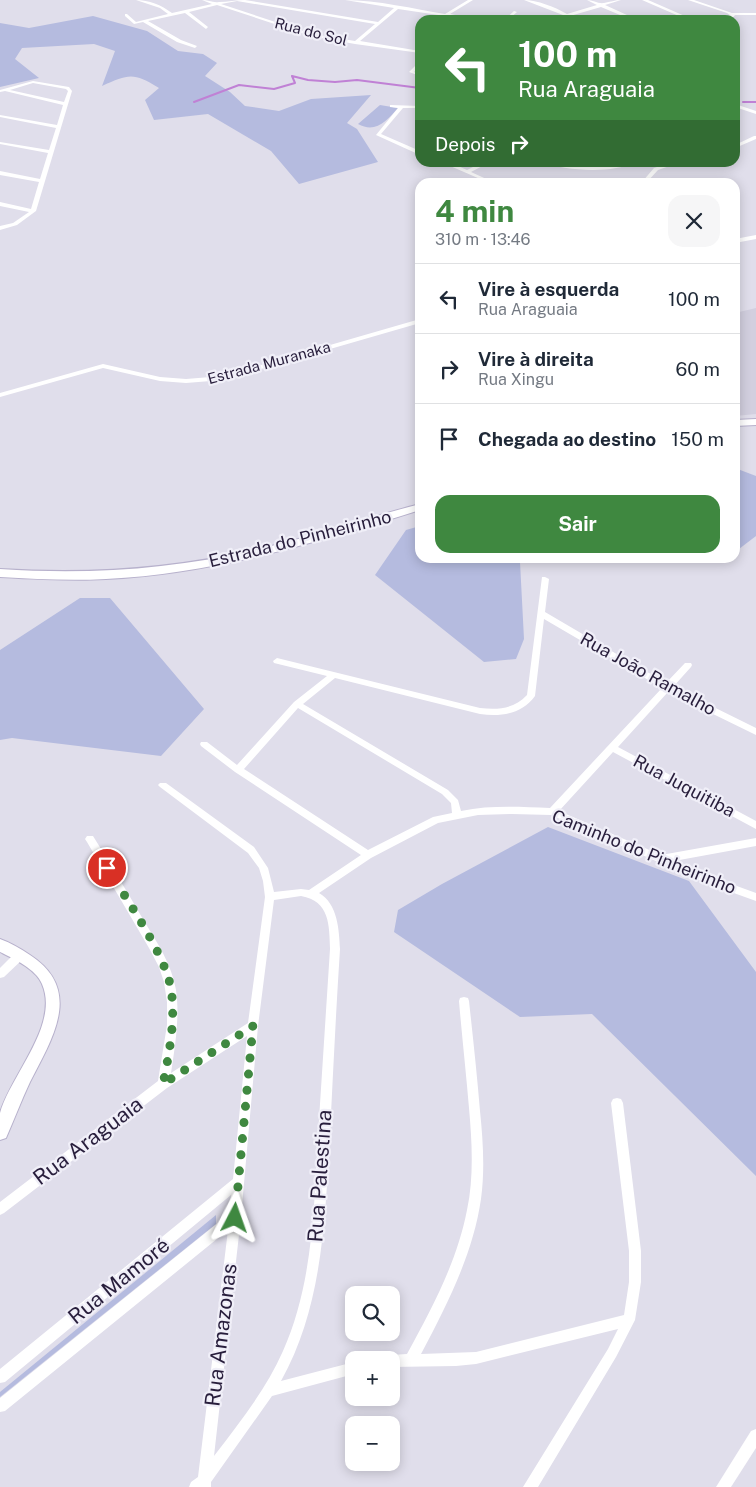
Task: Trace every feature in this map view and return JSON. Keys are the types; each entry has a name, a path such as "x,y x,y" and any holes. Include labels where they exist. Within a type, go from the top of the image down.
{"main road":[{"path":"740,424 756,422"},
{"name":"Estrada do Pinheirinho","path":"0,573 45,577 136,575 259,553 415,508"},
{"path":"0,945 20,955 48,980 53,995 51,1015 45,1037 0,1133"}],"street":[{"path":"138,0 160,7 171,14"},
{"name":"Rua do Sol","path":"204,0 291,29 355,43 415,51"},
{"path":"126,15 135,23 236,0 378,23"},
{"path":"347,0 446,15 471,0"},
{"path":"378,4 391,0"},
{"path":"526,0 553,8 567,15 619,0"},
{"path":"589,0 624,15"},
{"path":"644,0 680,15"},
{"path":"690,0 731,14 756,14"},
{"path":"701,0 725,6"},
{"path":"355,43 398,7"},
{"path":"186,11 206,28"},
{"path":"512,15 515,12"},
{"path":"144,21 179,41 195,47"},
{"path":"0,228 22,221 33,211 70,91 64,87 33,82 2,90"},
{"path":"2,90 66,104"},
{"path":"392,106 415,106"},
{"path":"401,107 378,133 380,137 415,151"},
{"path":"740,107 756,113"},
{"path":"0,116 60,127"},
{"path":"740,145 756,137"},
{"path":"740,141 744,143"},
{"path":"0,143 52,152"},
{"path":"455,167 481,178"},
{"path":"467,172 478,167"},
{"path":"599,167 618,167"},
{"path":"649,178 660,167"},
{"path":"0,172 43,181"},
{"path":"0,204 33,211"},
{"path":"740,240 756,237"},
{"name":"Estrada Muranaka","path":"0,395 103,366 160,379 186,382 223,378 415,322"},
{"path":"277,661 480,711 510,710 522,705 531,696 545,579"},
{"name":"Rua João Ramalho","path":"542,614 668,688 756,732"},
{"path":"552,812 688,665"},
{"path":"238,770 297,704 334,675"},
{"path":"297,704 445,792 455,802 457,814"},
{"path":"204,744 238,770 368,855"},
{"name":"Rua Juquitiba","path":"613,748 756,825"},
{"name":"Rua Amazonas","path":"163,785 257,854 264,864 269,879 270,897 253,1026 235,1218 201,1485"},
{"name":"Caminho do Pinheirinho","path":"312,893 368,855 436,820 457,814 512,810 552,812 709,880 756,897"},
{"path":"90,839 165,968 171,988 170,1041 163,1084"},
{"path":"661,859 756,842"},
{"path":"270,897 289,892 312,893"},
{"name":"Rua Palestina","path":"201,1485 268,1391 288,1355 306,1304 312,1276 319,1212 335,942 331,914 327,906 312,893"},
{"path":"0,974 20,955"},
{"path":"410,1361 452,1279 473,1210 477,1176 477,1141 464,1000"},
{"name":"Rua Araguaia","path":"0,1209 163,1084 253,1026"},
{"path":"530,1487 607,1361 629,1320 635,1282 635,1252 617,1103"},
{"name":"Rua Mamoré","path":"0,1377 238,1183"},
{"name":"Rua Mamoré","path":"0,1406 235,1218"},
{"path":"400,1362 476,1358 629,1320"},
{"path":"268,1391 345,1370"},
{"path":"723,1487 756,1436"}],"shaded area":[{"path":"93,16 147,31 178,51 203,54 217,63 205,76 230,92 245,106 279,111 311,99 371,95 347,123 357,129 378,162 299,184 271,151 208,114 154,120 145,100 159,88 143,79 125,77 102,86 115,51 94,44 22,48 15,59 39,78 0,87 0,23 29,28"},
{"path":"380,105 398,108 385,121 376,126 364,127 358,124"},
{"path":"756,308 756,414 740,416 740,312"},
{"path":"740,470 756,476 756,536 740,548"},
{"path":"415,527 415,563 520,563 524,639 516,659 484,662 375,575 406,530"},
{"path":"80,598 110,598 204,709 161,756 12,738 0,740 0,650"},
{"path":"548,827 689,881 756,972 756,1176 592,1014 520,1017 394,932 398,910"},
{"path":"216,1215 216,1224 0,1397 0,1392"}],"waterway":[{"path":"194,102 239,85 274,89 295,83 292,76 308,80 335,82 357,80 415,87"},
{"path":"743,102 756,102"}],"route":[{"path":"107,868 165,968 171,988 170,1041 163,1084 253,1026 235,1218"}]}
